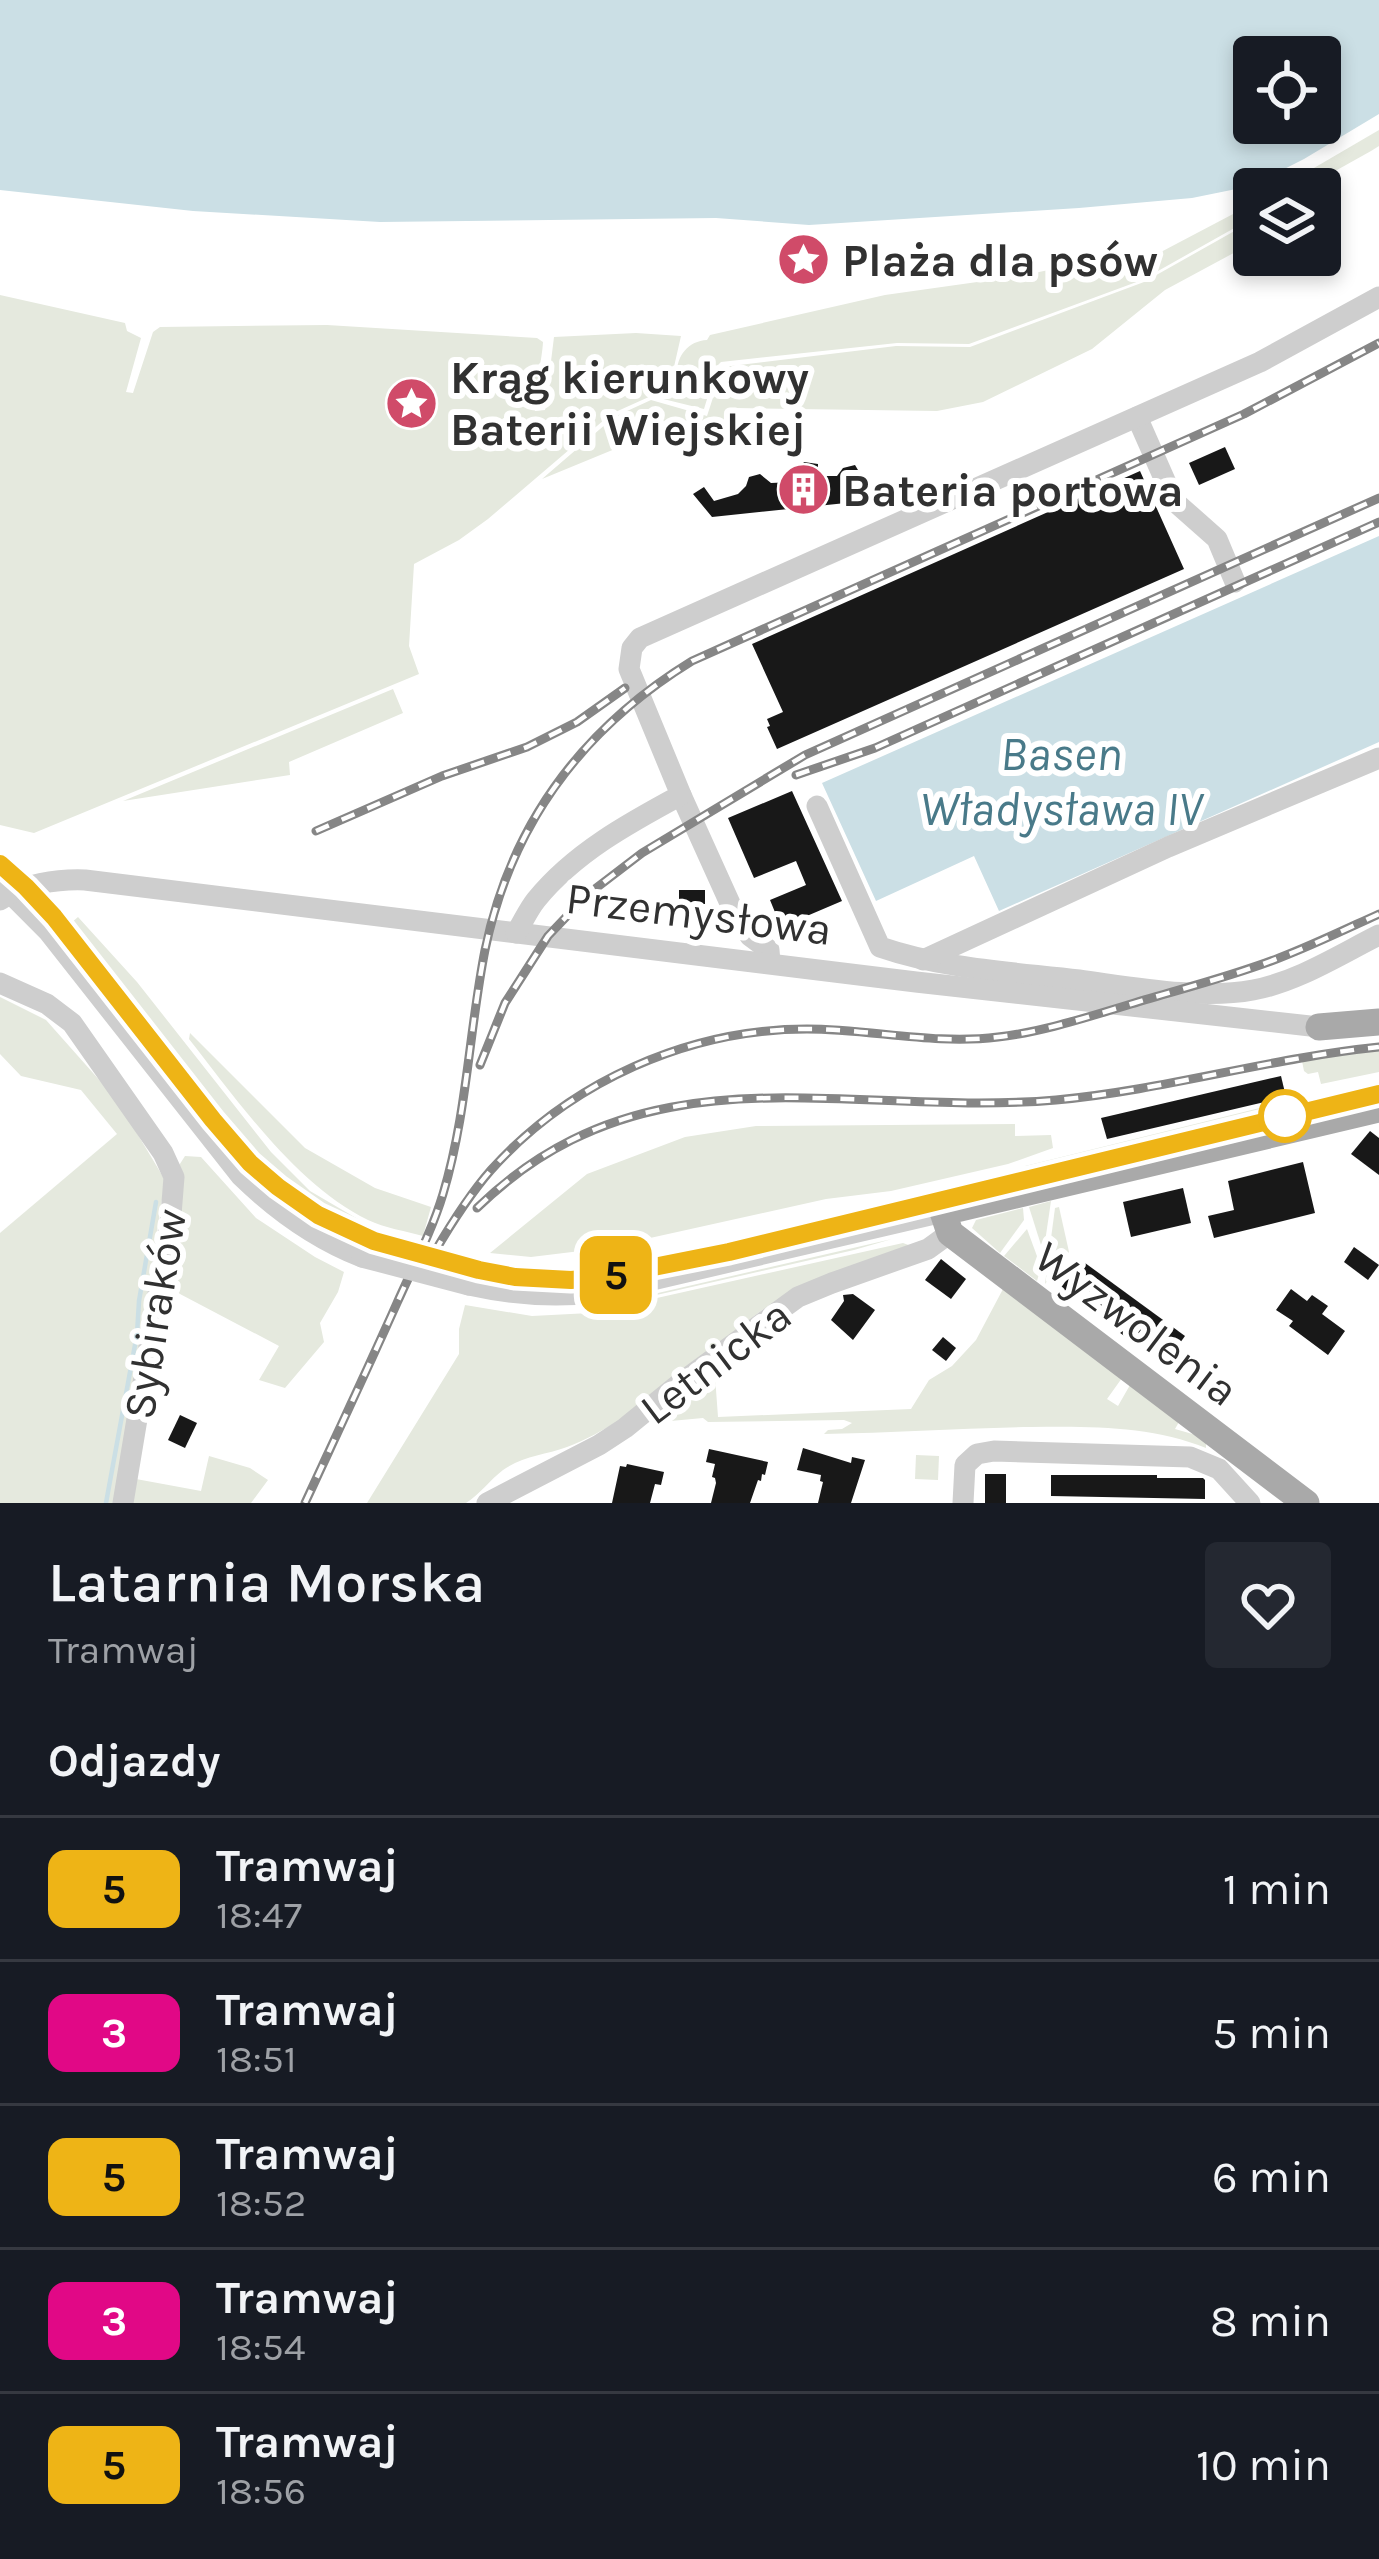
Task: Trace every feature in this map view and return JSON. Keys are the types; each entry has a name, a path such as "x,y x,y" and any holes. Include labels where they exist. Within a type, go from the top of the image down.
{"main road":[{"name":"Przemysłowa","path":"1319,1027 1379,1022"},
{"path":"946,1223 1379,1109"},
{"name":"Wyzwolenia","path":"946,1223 1294,1499"}],"street":[{"path":"770,962 769,950 750,936 733,910 629,668 632,647 640,638 1261,362 1379,296"},
{"path":"1137,417 1174,501 1217,539 1235,582"},
{"path":"918,972 1168,847 1379,758"},
{"path":"516,933 535,901 566,870 616,830 681,795"},
{"path":"817,806 880,947 918,972 1226,994 1259,989 1302,973 1379,935"},
{"name":"Przemysłowa","path":"4,892 86,880 770,962 918,972 1319,1027"},
{"path":"4,892 48,931 241,1176 300,1225 362,1257 507,1293 552,1297 601,1292 946,1223"},
{"name":"Sybiraków","path":"0,983 47,1004 72,1023 163,1153 173,1177 171,1214 123,1503"},
{"name":"Letnicka","path":"495,1501 626,1428 798,1298 928,1249 946,1223"},
{"name":"Wyzwolenia","path":"963,1503 965,1465 977,1454 994,1451 1190,1456 1219,1469 1250,1503"}],"shaded area":[{"path":"1379,130 1379,146 1371,151 1341,168 1314,168"},
{"path":"1233,214 1233,229 1142,280 969,344 897,343 721,362 704,409 651,396 611,414 488,519 414,564 409,646 419,674 34,833 0,825 0,295 125,323 127,331 141,338 126,392 133,393 153,332 160,327 327,325 537,338 543,342 535,411 545,410 554,337 681,336 671,380 677,378 684,352 710,335 885,295 1082,263 1140,263"},
{"path":"1233,232 1233,253 1165,290 1092,349 983,402 937,411 736,408 728,435 661,430 542,479 614,417 651,400 707,416 723,367 896,346 970,347 1144,282"},
{"path":"393,689 403,713 289,762 290,775 123,801"},
{"path":"78,917 137,982 271,1152 310,1191 380,1232 317,1203 240,1135 71,923"},
{"path":"0,997 46,1020 117,1100 165,1180 115,1503 0,1503 0,1233 117,1134 81,1090 21,1076 0,1054"},
{"path":"190,1033 305,1148 375,1188 431,1207 423,1236 368,1220 317,1186 248,1114 189,1039"},
{"path":"1379,1050 1379,1072 1321,1084 1318,1072 1304,1071 1302,1061"},
{"path":"1280,1103 1281,1107 1025,1169 1025,1166"},
{"path":"1015,1124 1015,1136 1051,1135 1053,1148 1008,1164 891,1191 826,1199 605,1248 531,1257 490,1253 587,1174 685,1137 756,1126"},
{"path":"185,1156 201,1157 256,1218 344,1272 320,1323 324,1342 285,1388 259,1380 279,1346 169,1284 178,1167"},
{"path":"1051,1201 1045,1242 1041,1245 1029,1207"},
{"path":"1059,1207 1069,1252 1045,1284 1055,1208"},
{"path":"1023,1208 1024,1220 1000,1253 972,1228 976,1220"},
{"path":"1027,1229 1041,1267 1037,1281 1004,1256"},
{"path":"892,1239 854,1250 617,1304 619,1302"},
{"path":"903,1243 914,1247 762,1310 620,1420 574,1444 511,1465 466,1503 367,1503 459,1354 465,1305 532,1316 590,1313"},
{"path":"1003,1289 1122,1378 1107,1399 1118,1406 1130,1385 1179,1422 1175,1429 1196,1435 1206,1442 1206,1448 1164,1435 1098,1427 824,1434 852,1423 708,1422 703,1418 660,1422 660,1416 715,1376 718,1417 911,1409 929,1380 952,1366 976,1340"},
{"path":"916,1455 939,1456 938,1480 915,1479"},
{"path":"209,1456 250,1468 268,1480 251,1503 132,1503 136,1479 201,1491"}],"water":[{"path":"0,0 1379,0 1379,114 1341,137 1341,36 1233,36 1233,144 1329,144 1286,168 1233,168 1233,190 1192,198 809,225 716,218 380,222 193,211 0,190"},
{"name":"Basen Władysława IV","path":"1379,536 1379,742 999,911 974,856 876,901 822,783"}],"building":[{"path":"1225,447 1235,469 1199,485 1189,463"},
{"name":"Bateria portowa","path":"804,462 818,464 818,476 837,476 843,468 855,465 864,480 865,501 712,517 693,494 704,487 714,501 738,494 749,477 760,474 771,483 793,482"},
{"path":"1140,471 1184,569 777,749 767,719 783,712 752,644"},
{"path":"792,791 842,901 781,927 770,900 806,885 796,861 754,878 728,818"},
{"path":"679,890 705,890 705,904 679,904"},
{"path":"1281,1076 1286,1097 1107,1139 1101,1118"},
{"path":"1370,1131 1379,1138 1379,1175 1351,1154"},
{"path":"1303,1162 1315,1213 1214,1238 1208,1216 1234,1210 1228,1181"},
{"path":"1183,1188 1191,1223 1131,1237 1123,1202"},
{"path":"1354,1247 1379,1265 1368,1280 1344,1262"},
{"path":"941,1259 966,1279 951,1299 925,1280"},
{"path":"1081,1260 1185,1336 1164,1365 1060,1289"},
{"path":"1291,1289 1307,1301 1312,1295 1328,1306 1322,1314 1345,1331 1328,1355 1276,1310"},
{"path":"853,1294 875,1310 853,1340 831,1320 843,1295"},
{"path":"943,1337 956,1348 946,1361 932,1350"},
{"path":"180,1415 197,1423 185,1448 168,1440"},
{"path":"803,1448 851,1463 852,1457 865,1460 851,1503 818,1503 821,1475 797,1470"},
{"path":"709,1449 768,1462 750,1503 711,1503 716,1483 712,1477 715,1464 706,1462"},
{"path":"620,1466 664,1472 650,1503 612,1503"},
{"path":"985,1474 1006,1474 1006,1503 985,1503"},
{"path":"1051,1475 1203,1478 1205,1499 1051,1496"}],"waterway":[{"path":"106,1503 156,1202"}],"tram line":[{"path":"0,856 59,913 201,1098 274,1175 319,1206 368,1230 509,1269 573,1273 654,1262 1379,1087"},
{"name":"5","path":"0,864 54,917 213,1120 278,1187 318,1215 374,1241 496,1274 534,1279 603,1277 729,1252 1379,1094"}],"railway":[{"path":"305,1503 443,1194 497,904 533,821 585,749 653,687 692,661 1244,414 1379,343"},
{"path":"480,1065 505,1003 548,936 587,895 642,853 805,755 1379,498"},
{"path":"796,775 875,748 1379,522"},
{"path":"316,831 442,776 527,747 577,722 625,688"},
{"path":"434,1253 475,1189 522,1139 594,1087 676,1050 762,1031 831,1030 950,1039 1032,1032 1242,971 1379,914"},
{"path":"477,1208 542,1156 610,1124 680,1106 752,1098 1056,1100 1379,1047"}],"place":[{"name":"Plaża dla psów","path":"803,260"},
{"name":"Krąg kierunkowy Baterii Wiejskiej","path":"411,403"},
{"name":"Bateria portowa","path":"803,490"}]}
